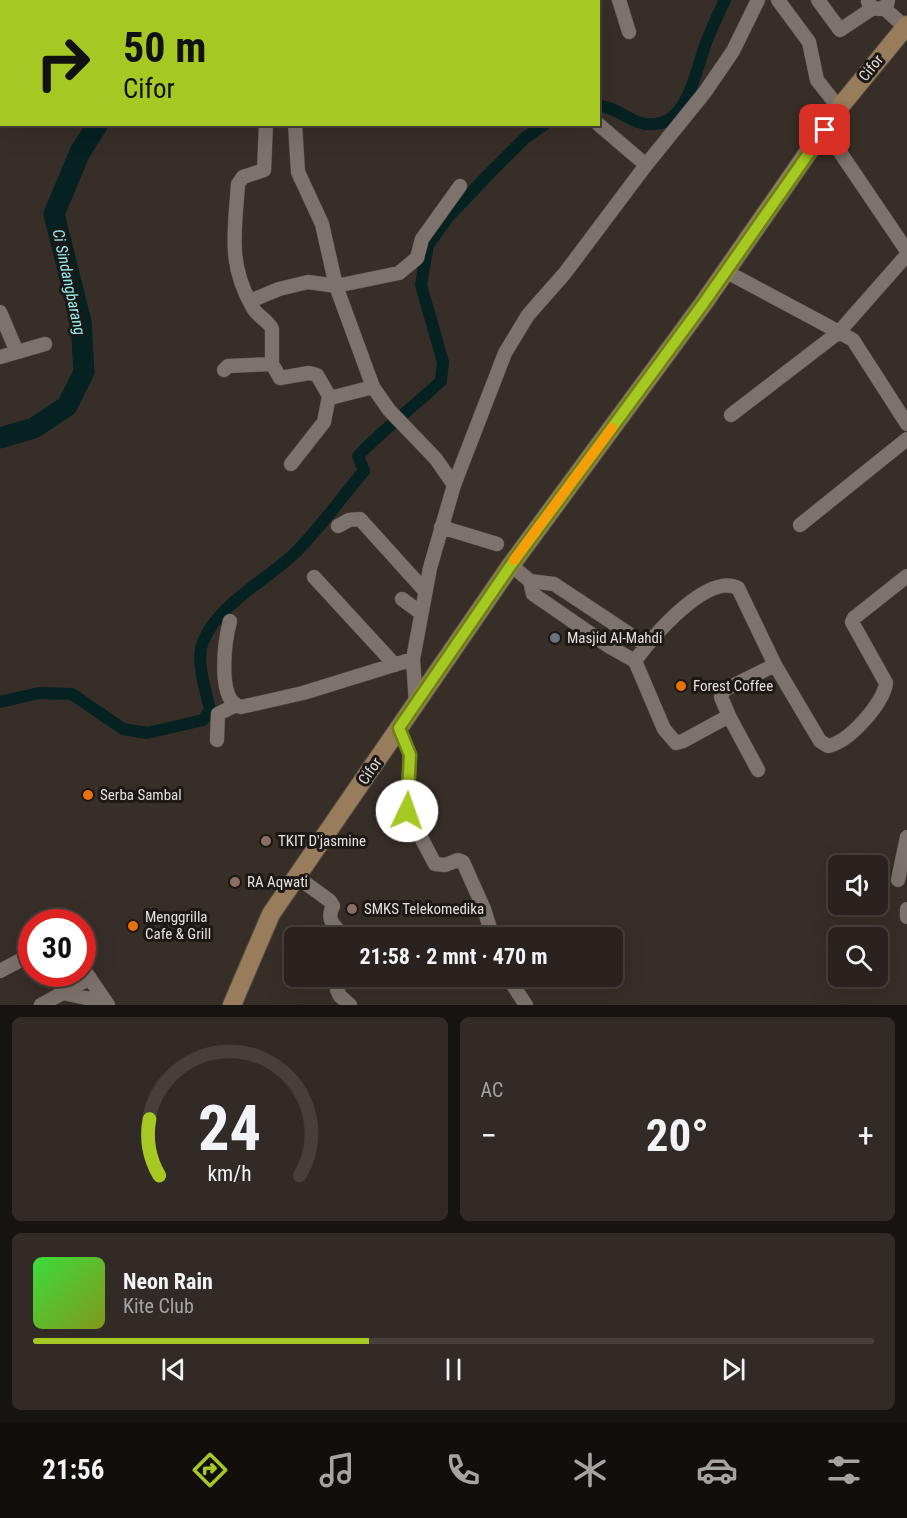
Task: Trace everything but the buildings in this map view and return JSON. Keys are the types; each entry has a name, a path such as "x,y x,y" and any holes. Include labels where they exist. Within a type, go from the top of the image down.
{"street":[{"path":"619,0 629,32"},
{"path":"416,705 413,659 425,591 441,527 454,485 505,353 528,315 565,273 720,71 758,0"},
{"path":"778,0 809,42 817,80 839,108"},
{"path":"818,0 840,30 878,6 906,26"},
{"name":"Cifor","path":"232,1005 271,914 511,565 725,271 839,108 906,26"},
{"path":"266,126 264,170 243,177 238,184 234,259 250,301 261,319 272,329 272,364 280,378 314,374 328,396 324,422 291,464"},
{"path":"295,126 298,172 322,224 336,286 373,387 389,410 436,459 454,485"},
{"path":"600,126 646,165"},
{"path":"731,415 839,332 907,250 825,130"},
{"path":"250,301 279,289 308,282 336,286 399,273 411,266 417,258 422,239 460,186"},
{"path":"725,271 853,340 907,424"},
{"path":"0,312 17,352"},
{"path":"0,357 45,344"},
{"path":"224,370 228,366 272,364"},
{"path":"328,396 334,397 373,387"},
{"path":"800,525 907,439"},
{"path":"338,526 349,520 360,519 425,591"},
{"path":"441,527 496,543"},
{"path":"511,565 530,581 554,584 646,645"},
{"path":"635,661 646,645 689,602 716,588 732,585 738,588 775,665 820,741 828,746 837,744 867,717 885,693 886,683 852,622 907,576"},
{"path":"314,578 395,665"},
{"path":"530,581 533,594 610,647 635,661 664,729 672,741 676,743 683,741 729,716"},
{"path":"402,599 421,613"},
{"path":"230,621 223,652 228,696 236,705"},
{"path":"217,740 218,714 236,705 257,705 413,659"},
{"path":"758,770 721,697 724,690 775,665"},
{"path":"399,728 410,755 407,811 410,819 435,864 445,865 458,860 463,862 490,927"},
{"path":"898,880 907,837"},
{"path":"297,877 330,901 333,906 328,917 337,927"},
{"path":"907,909 907,918"},
{"path":"0,970 18,961"},
{"path":"41,1005 70,987"},
{"path":"96,987 107,1004"},
{"path":"338,987 337,990 340,996 350,1005"},
{"path":"514,987 526,1005"},
{"path":"63,993 107,1004"}],"waterway":[{"path":"600,106 647,124 667,120 677,113 690,90 708,38 725,0"},
{"name":"Ci Sindangbarang","path":"0,438 34,428 67,406 84,372 81,322 54,214 80,152 97,126"},
{"path":"0,702 39,693 72,694 123,729 147,733 203,720 210,710 202,676 201,650 203,642 219,616 295,553 364,471 358,456 441,381 443,362 421,285 428,245 449,216 488,175 525,138 542,126"}],"slow traffic":[{"path":"514,560 612,428"}],"place":[{"name":"Masjid Al-Mahdi","path":"555,638"},
{"name":"Forest Coffee","path":"681,686"},
{"name":"Serba Sambal","path":"88,795"},
{"name":"TKIT D'jasmine","path":"266,841"},
{"name":"RA Aqwati","path":"235,882"},
{"name":"SMKS Telekomedika","path":"352,909"},
{"name":"Menggrilla Cafe & Grill","path":"133,926"}],"route":[{"path":"407,811 410,755 399,728 511,565 703,304 825,130"}]}
